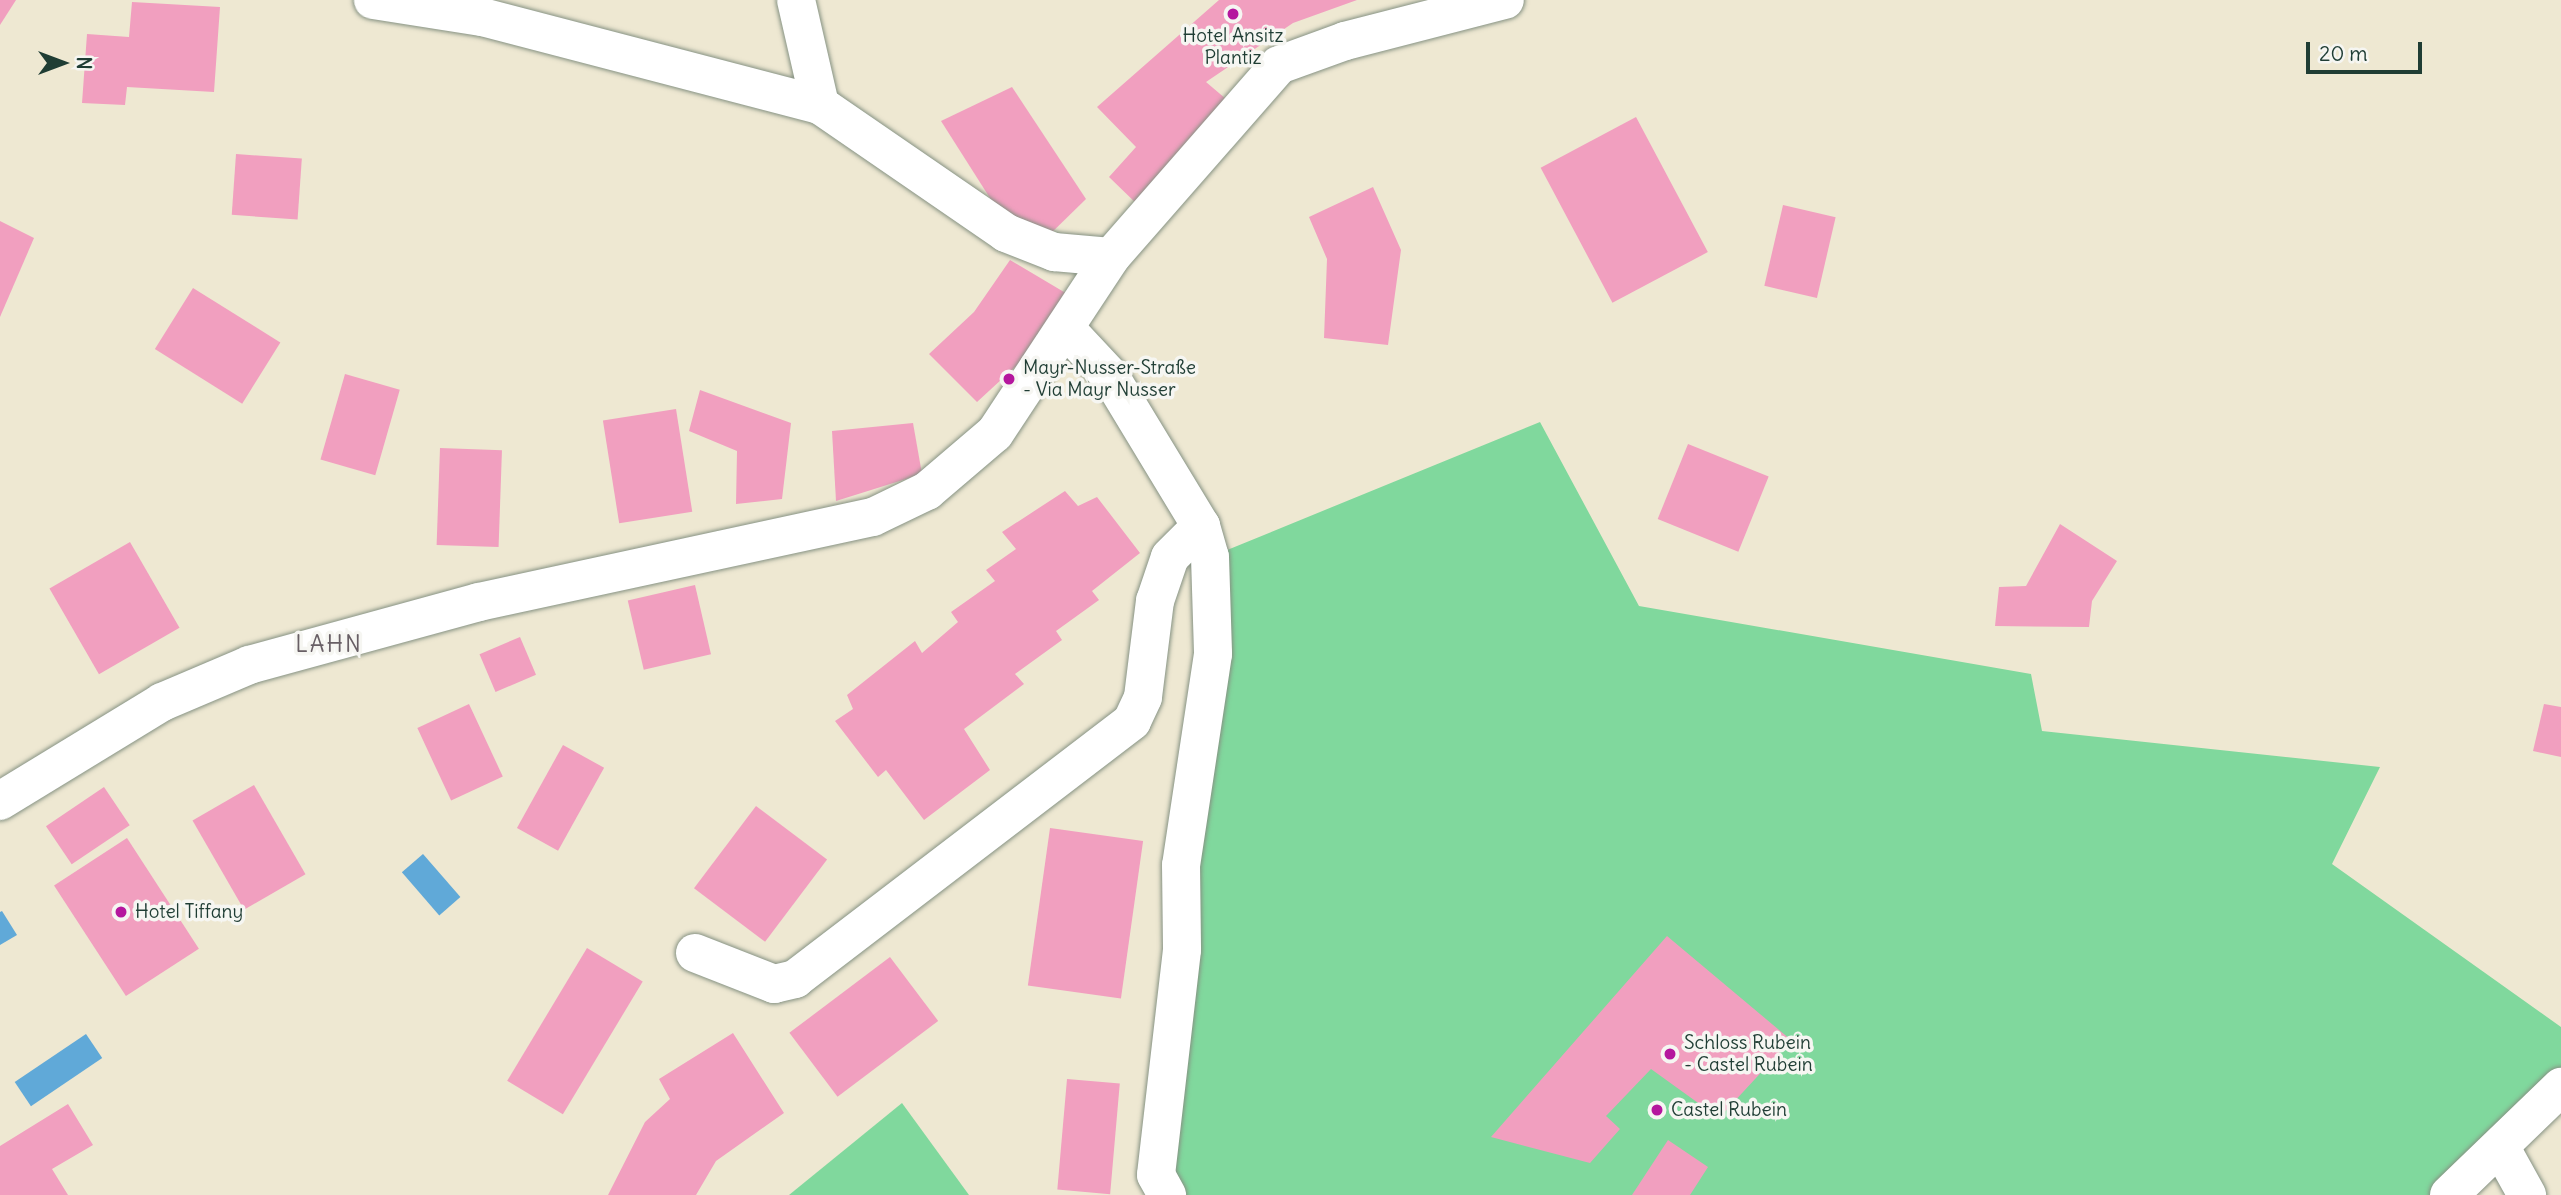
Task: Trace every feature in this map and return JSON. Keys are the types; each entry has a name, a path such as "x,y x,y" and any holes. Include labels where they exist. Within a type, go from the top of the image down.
{"street":[{"path":"373,0 482,17 820,106 1006,233 1054,253 1111,257"},
{"path":"796,0 820,106"},
{"path":"0,801 162,702 249,665 479,602 873,517 927,491 995,433 1111,257 1279,65 1345,41 1505,0"},
{"path":"1066,329 1110,376 1201,526 1210,558 1213,654 1181,865 1182,950 1156,1175 1167,1195"},
{"path":"695,953 774,984 795,979 1132,721 1143,697 1155,601 1167,568 1201,526"},
{"path":"2449,1195 2501,1149 2561,1087"},
{"path":"2501,1149 2527,1195"}],"green space":[{"path":"1540,422 1639,606 2031,674 2042,731 2380,767 2332,864 2561,1027 2561,1087 2449,1195 1168,1195 1210,557"},
{"path":"902,1103 969,1195 789,1195"}],"water":[{"path":"423,854 460,897 439,915 402,872"},
{"path":"2,911 17,935 0,945 0,912"},
{"path":"86,1034 102,1058 31,1106 15,1082"}],"building":[{"path":"0,0 16,0 0,25"},
{"path":"1219,0 1357,0 1293,23 1206,82 1226,99 1140,207 1109,177 1136,147 1097,107"},
{"path":"132,2 220,7 214,92 127,87 125,105 82,103 87,34 129,37"},
{"path":"1012,87 1086,199 1042,242 1002,217 941,121"},
{"path":"1636,117 1708,252 1612,303 1541,168"},
{"path":"236,154 302,159 298,219 232,215"},
{"path":"1373,187 1401,250 1388,345 1324,338 1327,259 1309,217"},
{"path":"1783,205 1836,217 1817,298 1764,286"},
{"path":"0,221 34,238 0,317"},
{"path":"1010,260 1069,295 1029,354 977,402 929,354 974,312"},
{"path":"193,288 280,343 242,404 155,349"},
{"path":"345,374 400,390 375,475 320,460"},
{"path":"700,390 791,423 782,499 736,504 737,451 689,431"},
{"path":"676,409 692,512 619,523 603,421"},
{"path":"913,423 922,474 836,501 832,431"},
{"path":"1688,444 1769,477 1738,552 1658,519"},
{"path":"440,448 502,450 499,547 437,545"},
{"path":"1065,491 1078,506 1097,497 1140,553 1092,591 1099,600 1056,631 1062,640 1015,674 1024,684 964,729 990,770 924,820 886,770 878,777 835,721 853,709 847,695 915,641 922,653 958,622 951,612 995,581 986,570 1016,549 1002,532"},
{"path":"2060,524 2117,561 2092,601 2089,627 1995,626 1999,587 2026,586"},
{"path":"130,542 180,628 99,674 49,588"},
{"path":"695,585 711,654 644,670 628,601"},
{"path":"520,637 536,675 496,692 479,654"},
{"path":"469,704 503,777 451,801 417,728"},
{"path":"2544,704 2561,707 2561,757 2533,751"},
{"path":"563,745 604,768 558,851 517,828"},
{"path":"254,785 306,874 244,910 193,820"},
{"path":"104,787 130,825 72,864 46,826"},
{"path":"756,806 827,860 765,942 694,888"},
{"path":"1050,828 1143,841 1121,999 1028,985"},
{"path":"127,838 199,949 126,996 54,885"},
{"name":"Schloss Rubein - Castel Rubein","path":"1667,936 1791,1040 1719,1118 1651,1069 1606,1116 1620,1129 1590,1163 1491,1137"},
{"path":"587,948 643,981 563,1114 507,1081"},
{"path":"890,957 938,1021 838,1097 789,1033"},
{"path":"733,1033 784,1113 716,1161 696,1195 608,1195 645,1122 670,1099 659,1079"},
{"path":"1067,1079 1120,1084 1110,1194 1057,1190"},
{"path":"68,1104 93,1145 52,1169 68,1195 0,1195 0,1146"},
{"path":"1668,1140 1708,1167 1690,1195 1632,1195"}],"place":[{"name":"Hotel Ansitz Plantiz","path":"1233,14"},
{"name":"Mayr-Nusser-Straße - Via Mayr Nusser","path":"1009,379"},
{"name":"Hotel Tiffany","path":"121,912"},
{"name":"Schloss Rubein - Castel Rubein","path":"1670,1054"},
{"name":"Castel Rubein","path":"1657,1110"}],"district":[{"name":"LAHN","path":"329,644"}]}
